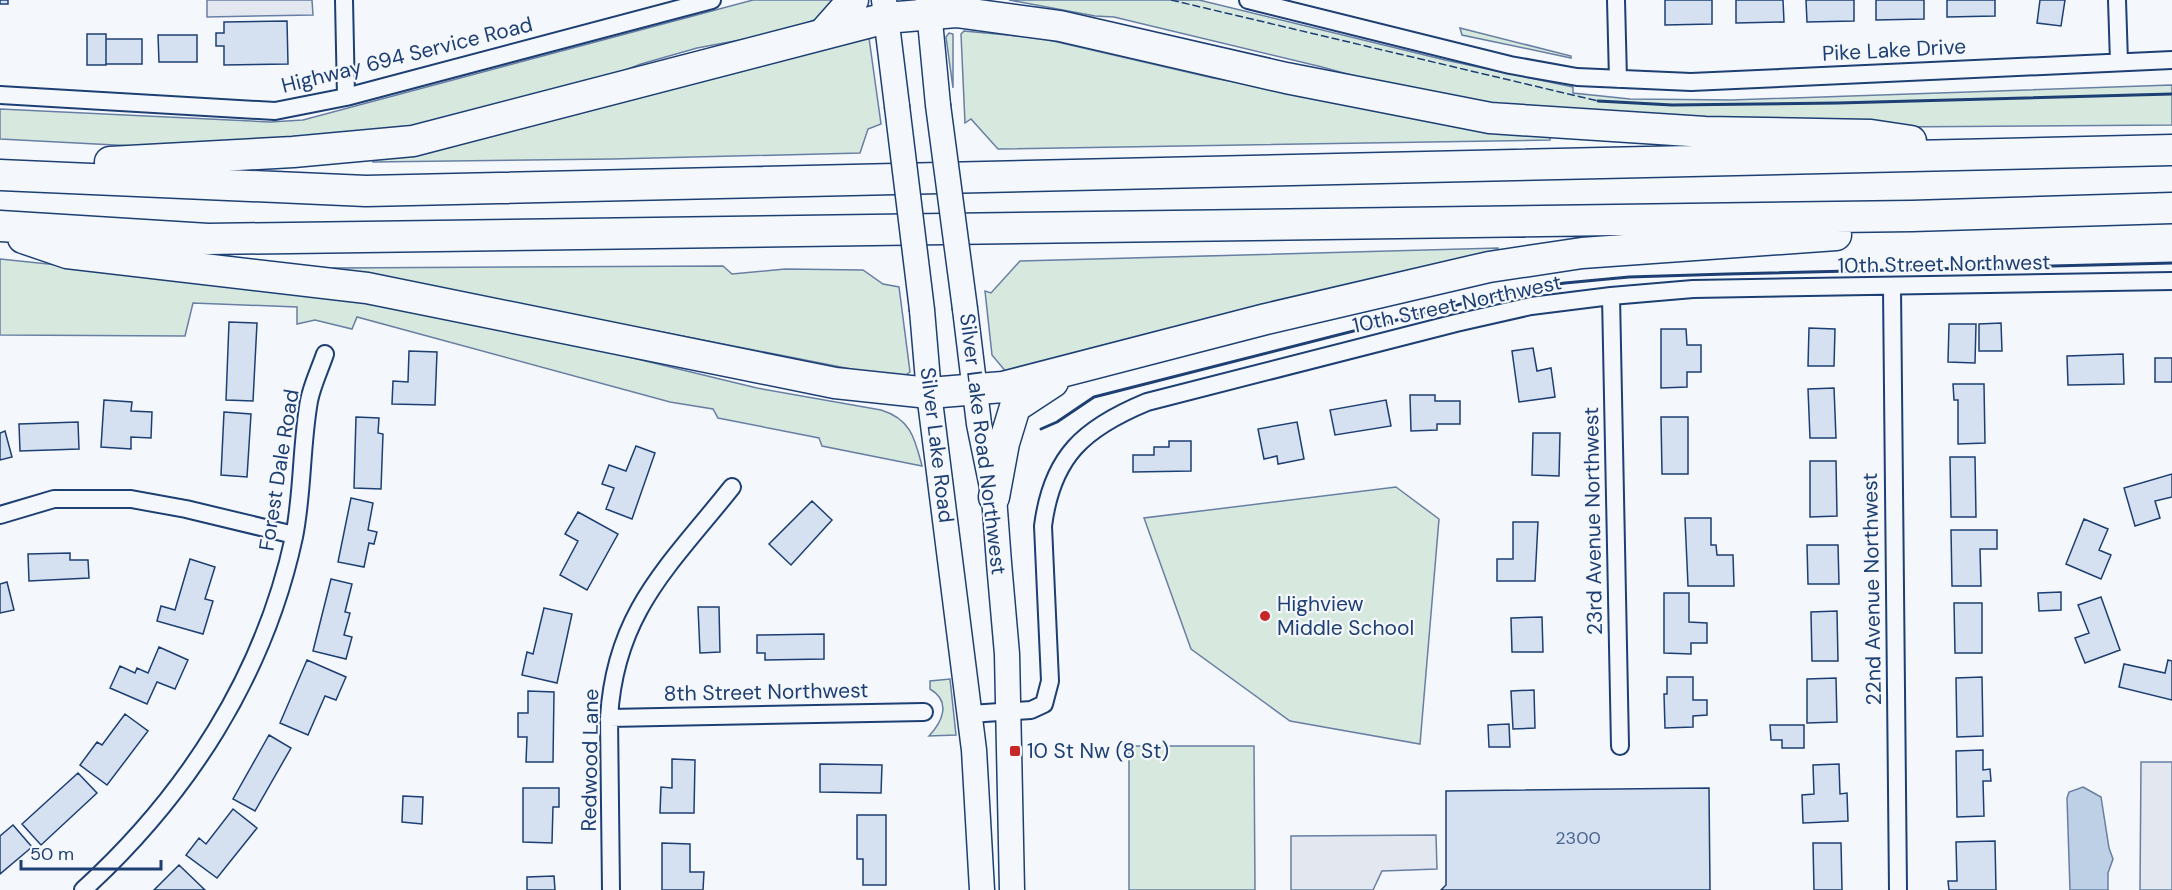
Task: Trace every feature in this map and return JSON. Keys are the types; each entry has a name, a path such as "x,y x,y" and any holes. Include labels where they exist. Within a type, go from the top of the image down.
{"highway":[{"path":"824,34 853,0"},
{"path":"0,163 139,161 413,141 824,34 885,9 928,7 1060,26 1286,78 1490,118 1705,132 1871,135 1997,154"},
{"path":"0,175 366,191 2172,150"},
{"path":"0,228 208,238 1912,216 2172,208"},
{"path":"0,228 67,253 386,291 845,385 929,393 1002,387 1266,319 1489,267 1582,253 1832,236 1912,216"},
{"path":"994,497 1004,442 1016,407 1071,370"}],"main road":[{"name":"Silver Lake Road Northwest","path":"928,7 938,105 975,390 994,497 1009,712 1012,890"},
{"name":"Silver Lake Road","path":"885,9 922,310 929,393 970,714 982,890"}],"street":[{"path":"344,0 346,98"},
{"name":"Highway 694 Service Road","path":"0,95 274,111 346,98 712,0"},
{"name":"Pike Lake Drive","path":"1248,0 1510,64 1570,76 1618,80 1691,82 2172,60"},
{"path":"1616,0 1618,80"},
{"path":"2116,0 2119,62"},
{"name":"10th Street Northwest","path":"1009,712 1031,710 1044,704 1048,695 1050,681 1043,526 1046,501 1055,476 1065,458 1099,425 1147,402 1456,323 1531,306 1611,296 1693,289 1892,288 2172,281"},
{"name":"22nd Avenue Northwest","path":"1892,288 1898,890"},
{"name":"23rd Avenue Northwest","path":"1611,296 1620,746"},
{"name":"Forest Dale Road","path":"83,890 118,858 157,815 216,732 244,682 265,632 284,577 294,535 304,468 309,400 325,354"},
{"name":"Redwood Lane","path":"612,890 609,718 611,690 618,657 627,631 642,601 732,488"},
{"path":"0,515 54,499 131,499 186,509 294,535"},
{"name":"8th Street Northwest","path":"609,718 924,712"},
{"path":"970,714 1009,712"}],"shaded area":[{"path":"207,0 312,0 313,15 207,17"},
{"path":"753,0 841,0 822,17 783,32 697,48 641,64 596,81 412,127 305,143 153,147 0,139 0,109 270,122 303,120"},
{"path":"1009,0 1199,0 1445,60 1573,87 1573,93 1630,99 1731,100 2172,85 2172,125 1889,127 1542,115 1423,95 1322,67 1114,17 1095,16"},
{"path":"1460,28 1571,56 1571,58 1462,35"},
{"path":"964,31 1040,38 1213,78 1387,109 1551,132 1550,140 998,149 971,119 965,123 961,34"},
{"path":"949,33 953,34 953,88 946,37"},
{"path":"860,36 869,38 881,124 868,129 860,153 373,162 371,153"},
{"path":"1498,248 1498,257 1007,373 992,355 985,291 991,293 1020,261"},
{"path":"0,259 309,291 501,326 757,388 881,410 899,419 910,431 922,466 822,446 819,438 718,418 713,409 670,402 357,317 352,329 315,320 297,324 297,307 193,303 185,336 0,335"},
{"path":"723,266 732,274 785,269 863,270 883,284 899,287 910,372 904,376 866,372 652,330 554,315 332,274 333,268"},
{"path":"1396,487 1439,519 1420,744 1290,721 1191,649 1144,518"},
{"path":"950,679 956,735 929,736 938,725 943,712 941,700 930,689 930,681"},
{"path":"1129,746 1254,746 1255,890 1129,890"},
{"path":"2141,762 2172,762 2172,890 2140,890"},
{"path":"1436,835 1437,869 1382,871 1373,890 1291,890 1291,836"}],"water":[{"path":"2083,787 2101,797 2109,848 2113,859 2108,873 2108,890 2070,890 2067,798 2069,792"}],"building":[{"path":"0,0 8,0 8,4 0,4"},
{"path":"1665,0 1712,0 1712,24 1665,25"},
{"path":"1736,0 1783,0 1784,22 1736,23"},
{"path":"1806,0 1854,0 1854,21 1807,22"},
{"path":"1876,0 1924,0 1924,19 1876,20"},
{"path":"1947,0 1995,0 1995,16 1947,17"},
{"path":"2040,0 2065,0 2061,26 2037,23"},
{"path":"287,21 288,64 224,65 224,46 216,46 216,33 224,33 224,22"},
{"path":"87,34 106,34 106,65 87,65"},
{"path":"158,35 197,35 197,62 159,62"},
{"path":"106,39 142,39 142,64 106,64"},
{"path":"229,322 257,323 253,401 226,400"},
{"path":"2001,323 2002,351 1979,351 1979,324"},
{"path":"1949,324 1976,324 1975,363 1948,362"},
{"path":"1809,328 1835,329 1834,366 1808,366"},
{"path":"1661,329 1686,329 1687,345 1701,345 1701,372 1687,372 1687,387 1661,388"},
{"path":"1533,348 1537,371 1551,368 1555,397 1519,402 1512,351"},
{"path":"409,351 437,352 435,405 392,404 393,381 408,382"},
{"path":"2123,354 2124,384 2068,385 2067,356"},
{"path":"2155,358 2172,358 2172,382 2155,382"},
{"path":"1953,384 1984,384 1985,443 1958,444 1958,400 1954,400"},
{"path":"1834,388 1836,438 1810,438 1808,389"},
{"path":"1410,395 1435,395 1435,401 1460,401 1460,424 1437,424 1437,430 1411,431"},
{"path":"104,400 132,402 131,411 152,412 151,438 131,437 131,449 101,447"},
{"path":"1386,400 1391,426 1335,435 1330,410"},
{"path":"224,412 251,414 247,477 221,475"},
{"path":"356,417 379,418 378,433 383,434 381,489 354,488"},
{"path":"1661,417 1688,417 1688,474 1662,474"},
{"path":"78,422 79,449 20,451 19,424"},
{"path":"1297,422 1304,459 1278,464 1277,456 1264,459 1258,429"},
{"path":"5,431 12,457 0,460 0,433"},
{"path":"1533,433 1560,433 1559,476 1532,475"},
{"path":"1169,441 1191,441 1191,471 1133,472 1133,455 1154,455 1154,447 1169,447"},
{"path":"636,446 655,453 632,519 606,509 614,488 602,484 609,465 626,471"},
{"path":"1950,457 1975,457 1976,517 1951,517"},
{"path":"1810,461 1836,461 1837,516 1810,517"},
{"path":"2172,474 2172,497 2155,501 2160,518 2135,526 2124,488"},
{"path":"351,498 373,503 368,530 377,532 374,544 369,543 364,567 338,562"},
{"path":"812,501 832,520 791,565 769,544"},
{"path":"578,512 618,534 587,590 560,575 578,541 565,534"},
{"path":"1685,518 1711,518 1711,545 1716,545 1717,555 1733,555 1734,586 1688,586"},
{"path":"2084,519 2108,529 2099,550 2111,555 2101,579 2066,564"},
{"path":"1513,522 1538,522 1535,581 1497,581 1497,559 1513,559"},
{"path":"1951,530 1997,530 1997,549 1980,549 1981,586 1952,586"},
{"path":"1807,545 1838,545 1839,584 1808,584"},
{"path":"70,553 70,560 88,560 89,578 29,581 28,554"},
{"path":"190,559 215,567 205,599 213,601 203,634 157,621 161,606 175,610"},
{"path":"331,579 352,584 345,612 350,613 344,635 352,637 346,659 313,651"},
{"path":"7,582 14,610 0,613 0,584"},
{"path":"2061,592 2061,610 2039,611 2038,593"},
{"path":"1664,593 1689,593 1689,622 1707,623 1707,643 1691,643 1691,654 1664,653"},
{"path":"2101,597 2120,650 2085,663 2075,638 2089,633 2078,605"},
{"path":"1954,603 1982,603 1982,653 1955,653"},
{"path":"698,607 719,607 720,652 700,653"},
{"path":"544,608 572,614 557,683 522,675 527,652 533,654"},
{"path":"1837,611 1838,661 1812,661 1811,612"},
{"path":"1542,617 1543,652 1512,652 1511,618"},
{"path":"824,634 824,659 765,660 765,653 757,653 757,635"},
{"path":"159,647 188,660 175,689 157,682 147,704 110,688 120,666 135,673 137,668 148,673"},
{"path":"307,660 346,677 336,700 325,696 308,735 280,723"},
{"path":"2168,660 2172,661 2172,700 2119,687 2124,664 2165,673"},
{"path":"1667,677 1693,677 1693,700 1707,700 1707,715 1693,716 1693,727 1665,728 1664,694 1667,694"},
{"path":"1982,677 1983,736 1957,737 1956,678"},
{"path":"1836,678 1837,722 1807,723 1807,679"},
{"path":"1534,690 1535,728 1513,729 1511,691"},
{"path":"528,691 554,692 553,762 526,762 527,737 518,737 518,713 528,713"},
{"path":"125,714 148,731 107,785 80,765 97,742 102,745"},
{"path":"1509,724 1510,747 1489,747 1488,725"},
{"path":"1770,725 1804,725 1804,748 1782,748 1782,740 1771,740"},
{"path":"269,735 291,748 255,811 233,799"},
{"path":"1983,750 1983,770 1990,769 1991,781 1983,781 1984,816 1957,817 1956,751"},
{"path":"672,759 695,760 694,813 660,813 661,787 672,788"},
{"path":"820,764 882,765 881,793 820,792"},
{"path":"1839,764 1840,794 1847,793 1848,821 1803,823 1802,795 1814,794 1813,765"},
{"path":"78,773 97,793 41,845 22,824"},
{"path":"523,788 559,788 559,807 553,807 552,843 523,842"},
{"path":"1709,788 1710,890 1441,890 1446,885 1446,791"},
{"path":"403,796 423,797 422,824 402,822"},
{"path":"233,809 257,828 217,878 186,855 199,838 206,844"},
{"path":"857,815 886,815 886,885 863,885 863,859 857,859"},
{"path":"13,825 32,847 0,874 0,836"},
{"path":"1995,841 1996,890 1949,890 1948,881 1957,881 1956,842"},
{"path":"662,843 690,844 690,872 704,872 703,890 662,890"},
{"path":"1813,843 1841,843 1842,890 1814,890"},
{"path":"179,865 205,890 154,890"},
{"path":"554,876 555,890 527,890 527,877"}],"fence":[{"path":"1171,0 1598,101"}],"wall":[{"path":"1598,101 1672,105 1838,103 2172,94"},
{"path":"1041,429 1057,422 1094,397 1529,288 1629,277 2172,263"}],"place":[{"name":"Highview Middle School","path":"1265,616"},
{"name":"10 St Nw (8 St)","path":"1015,751"}]}
